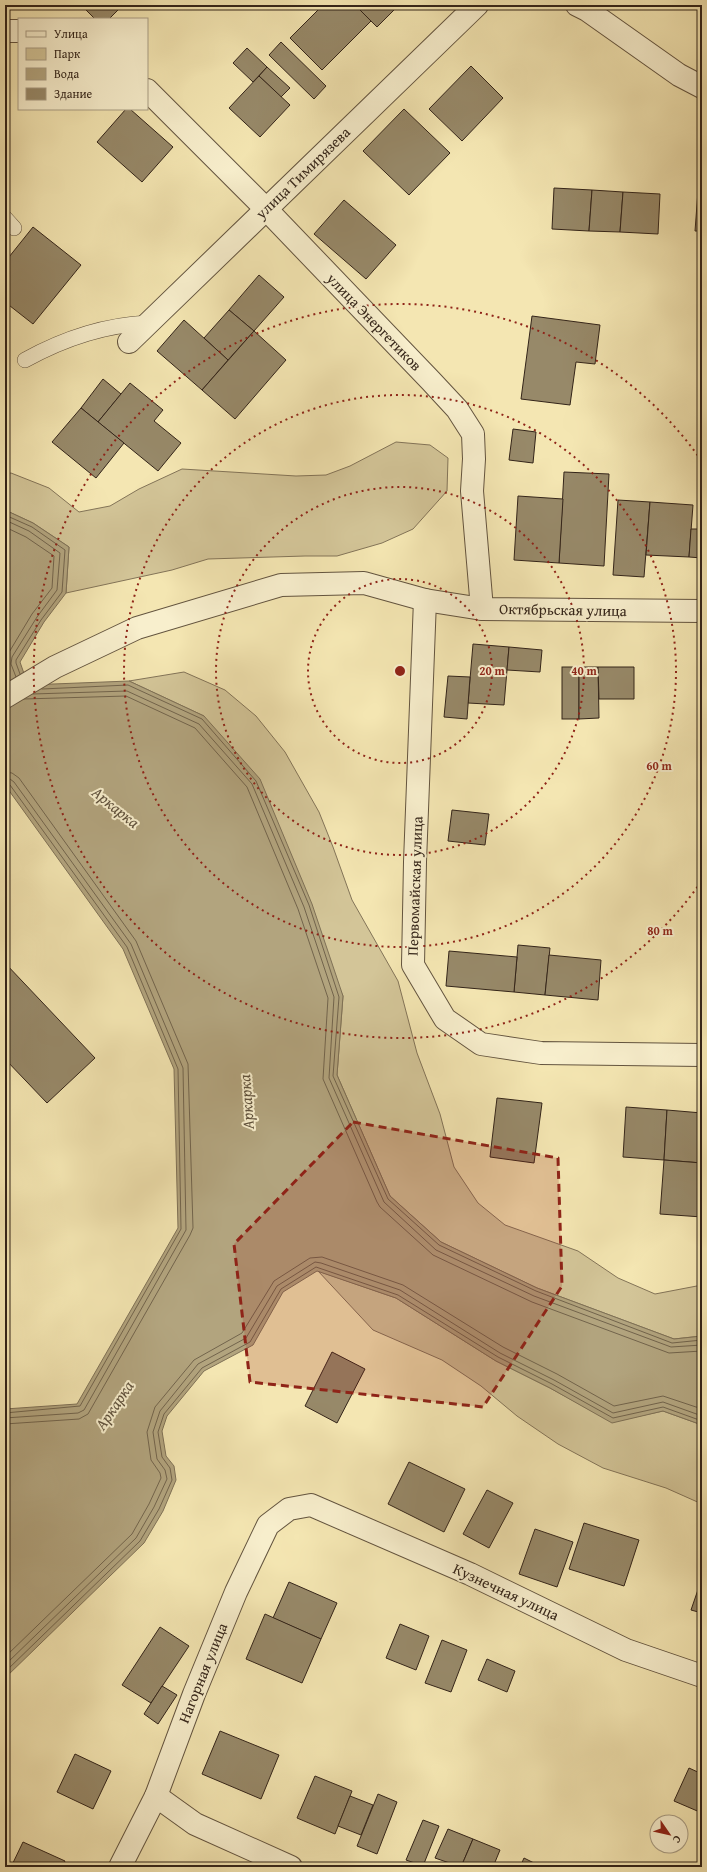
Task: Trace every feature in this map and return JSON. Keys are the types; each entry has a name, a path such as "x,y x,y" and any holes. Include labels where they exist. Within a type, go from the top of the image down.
{"street":[{"name":"улица Тимирязева","path":"129,342 477,5"},
{"path":"577,5 587,10 679,75 702,86"},
{"path":"5,31 18,31"},
{"name":"улица Энергетиков","path":"148,91 266,209 457,409 473,434 474,459 472,491 482,609"},
{"name":"Октябрьская улица","path":"5,697 55,668 137,628 281,585 364,583 425,600 482,609 702,611"},
{"name":"Первомайская улица","path":"425,600 414,862 412,964 445,1019 481,1044 541,1053 702,1055"},
{"name":"Кузнечная улица","path":"311,1504 470,1574 626,1650 702,1676"},
{"name":"Нагорная улица","path":"120,1867 156,1796 197,1687 236,1592 268,1525 289,1509 311,1504"},
{"path":"156,1796 195,1824 291,1867"}],"lane":[{"path":"25,360 58,343 89,333 123,324 148,323"}],"highlighted area":[{"path":"353,1122 558,1158 562,1286 483,1407 250,1382 234,1244"}],"green space":[{"path":"396,442 430,445 448,458 447,491 413,529 382,543 337,556 208,559 172,570 66,593 69,547 33,523 5,510 5,474 11,473 49,488 79,512 110,506 139,489 182,469 296,476 326,475 350,466"},
{"path":"184,672 225,690 256,716 285,752 319,812 352,900 398,981 417,1053 440,1114 454,1167 478,1203 505,1225 578,1251 618,1278 655,1294 702,1285 702,1336 674,1339 537,1288 441,1242 390,1196 337,1075 343,996 204,716 129,681"},
{"path":"318,1271 396,1298 496,1361 550,1388 612,1422 663,1411 702,1425 702,1504 666,1488 603,1468 558,1444 517,1416 481,1386 442,1360 373,1330"}],"water":[{"name":"Аркарка","path":"5,510 33,523 69,547 66,593 44,622 20,662 28,685 129,681 204,716 260,779 312,904 343,996 337,1075 390,1196 441,1242 537,1288 674,1339 702,1336 702,1425 663,1411 612,1423 550,1388 496,1361 396,1298 317,1271 283,1292 253,1345 204,1371 167,1416 162,1431 166,1456 174,1466 176,1480 163,1511 144,1543 5,1678 5,1409 77,1404 178,1228 174,1069 123,949 5,785"}],"building":[{"path":"81,5 123,5 110,18 94,18"},
{"path":"323,5 355,5 371,21 322,70 290,38"},
{"path":"355,5 393,5 396,8 377,27"},
{"path":"281,42 326,86 314,99 269,55"},
{"path":"247,48 267,67 253,82 233,63"},
{"path":"471,66 503,98 462,141 429,109"},
{"path":"267,67 290,88 281,97 259,76"},
{"path":"259,76 290,105 260,137 229,108"},
{"path":"404,109 450,153 409,195 363,151"},
{"path":"125,110 131,110 173,147 142,182 97,142"},
{"path":"554,188 592,190 589,231 552,229"},
{"path":"592,190 623,192 620,232 589,231"},
{"path":"698,191 702,192 702,231 695,231"},
{"path":"623,192 660,194 658,234 620,232"},
{"path":"344,200 396,245 366,279 314,234"},
{"path":"33,227 81,265 33,324 5,302 5,262"},
{"path":"5,252 10,256 5,262"},
{"path":"259,275 284,297 254,331 229,310"},
{"path":"229,310 254,331 228,360 204,338"},
{"path":"532,316 600,325 595,364 576,362 570,405 521,399"},
{"path":"184,320 228,360 202,390 157,351"},
{"path":"254,331 286,360 235,419 202,390"},
{"path":"103,379 121,394 98,422 81,408"},
{"path":"130,383 163,410 154,421 181,443 158,471 98,422"},
{"path":"81,408 124,443 96,478 52,442"},
{"path":"513,429 536,432 533,463 509,460"},
{"path":"564,472 609,474 604,566 559,563"},
{"path":"518,496 563,499 559,563 514,560"},
{"path":"618,500 650,502 644,577 613,575"},
{"path":"650,502 693,505 689,557 646,555"},
{"path":"691,529 702,529 702,558 689,557"},
{"path":"473,644 509,647 504,705 468,703"},
{"path":"509,647 542,650 540,672 507,670"},
{"path":"562,667 579,667 579,719 562,719"},
{"path":"579,667 598,667 599,718 579,719"},
{"path":"598,667 634,667 634,699 599,699"},
{"path":"448,676 470,677 467,719 444,717"},
{"path":"452,810 489,814 485,845 448,841"},
{"path":"518,945 550,948 545,995 514,992"},
{"path":"449,951 517,957 514,992 446,986"},
{"path":"549,955 601,960 598,1000 545,995"},
{"path":"5,963 95,1058 47,1103 5,1059"},
{"path":"497,1098 542,1103 534,1163 490,1157"},
{"path":"626,1107 667,1110 664,1160 623,1157"},
{"path":"667,1110 702,1113 702,1163 664,1160"},
{"path":"664,1160 702,1163 702,1217 660,1214"},
{"path":"332,1352 365,1369 337,1423 305,1406"},
{"path":"409,1462 465,1489 444,1532 388,1504"},
{"path":"487,1490 513,1503 489,1548 463,1534"},
{"path":"584,1523 639,1540 624,1586 569,1569"},
{"path":"535,1529 573,1542 557,1587 519,1574"},
{"path":"702,1578 702,1613 691,1610"},
{"path":"289,1582 337,1603 321,1639 273,1618"},
{"path":"265,1614 321,1639 302,1683 246,1659"},
{"path":"400,1624 429,1636 416,1670 386,1658"},
{"path":"160,1627 189,1646 151,1703 122,1685"},
{"path":"442,1640 467,1650 451,1692 425,1683"},
{"path":"487,1659 515,1671 507,1692 478,1680"},
{"path":"162,1686 177,1695 158,1724 144,1714"},
{"path":"220,1731 279,1755 261,1799 202,1774"},
{"path":"75,1754 111,1771 93,1809 57,1792"},
{"path":"689,1768 702,1774 702,1813 674,1801"},
{"path":"315,1776 352,1791 335,1834 297,1818"},
{"path":"378,1794 397,1802 377,1854 357,1846"},
{"path":"350,1796 373,1805 361,1835 338,1826"},
{"path":"423,1820 439,1826 423,1866 406,1860"},
{"path":"448,1829 473,1839 461,1867 435,1858"},
{"path":"473,1839 500,1850 493,1867 461,1867"},
{"path":"23,1842 65,1861 62,1867 11,1867"},
{"path":"524,1858 542,1867 520,1867"}]}
